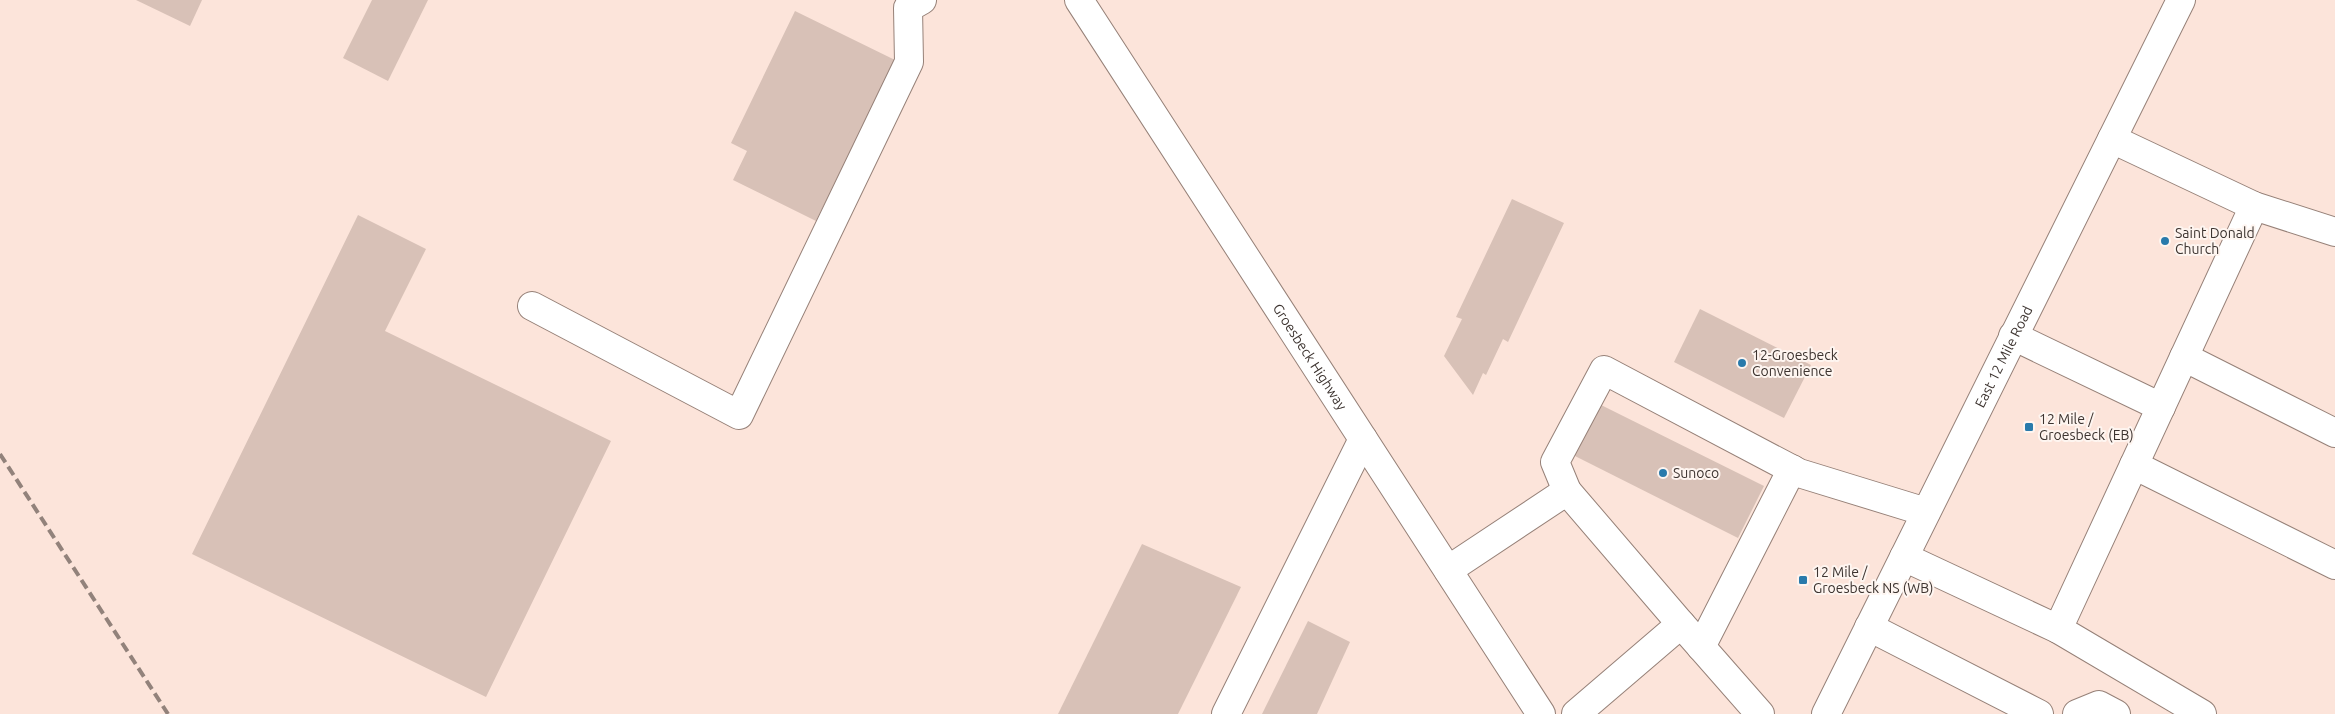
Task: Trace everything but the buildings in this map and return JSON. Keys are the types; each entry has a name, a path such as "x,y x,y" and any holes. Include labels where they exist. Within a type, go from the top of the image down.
{"main road":[{"path":"532,306 739,415 909,62 908,8 922,0"},
{"name":"Groesbeck Highway","path":"1079,0 1542,714"},
{"name":"East 12 Mile Road","path":"1826,714 2180,0"},
{"path":"2112,138 2254,206 2335,232"},
{"path":"2058,629 2254,206"},
{"path":"2013,336 2161,407"},
{"path":"2184,357 2335,433"},
{"path":"1760,714 1680,624 1567,491 1555,462 1604,370 1792,469 1926,512"},
{"path":"1226,714 1363,439"},
{"path":"2134,465 2335,565"},
{"path":"1701,647 1792,469"},
{"path":"1448,570 1567,491"},
{"path":"1904,558 2058,629 2202,714"},
{"path":"1576,714 1680,624"},
{"path":"1869,627 2039,714"},
{"path":"2077,714 2099,704 2116,714"}],"railway":[{"path":"0,454 168,714"}],"place":[{"name":"Saint Donald Church","path":"2165,241"},
{"name":"12-Groesbeck Convenience","path":"1742,363"},
{"name":"12 Mile / Groesbeck (EB)","path":"2029,427"},
{"name":"Sunoco","path":"1663,473"},
{"name":"12 Mile / Groesbeck NS (WB)","path":"1803,580"}]}
